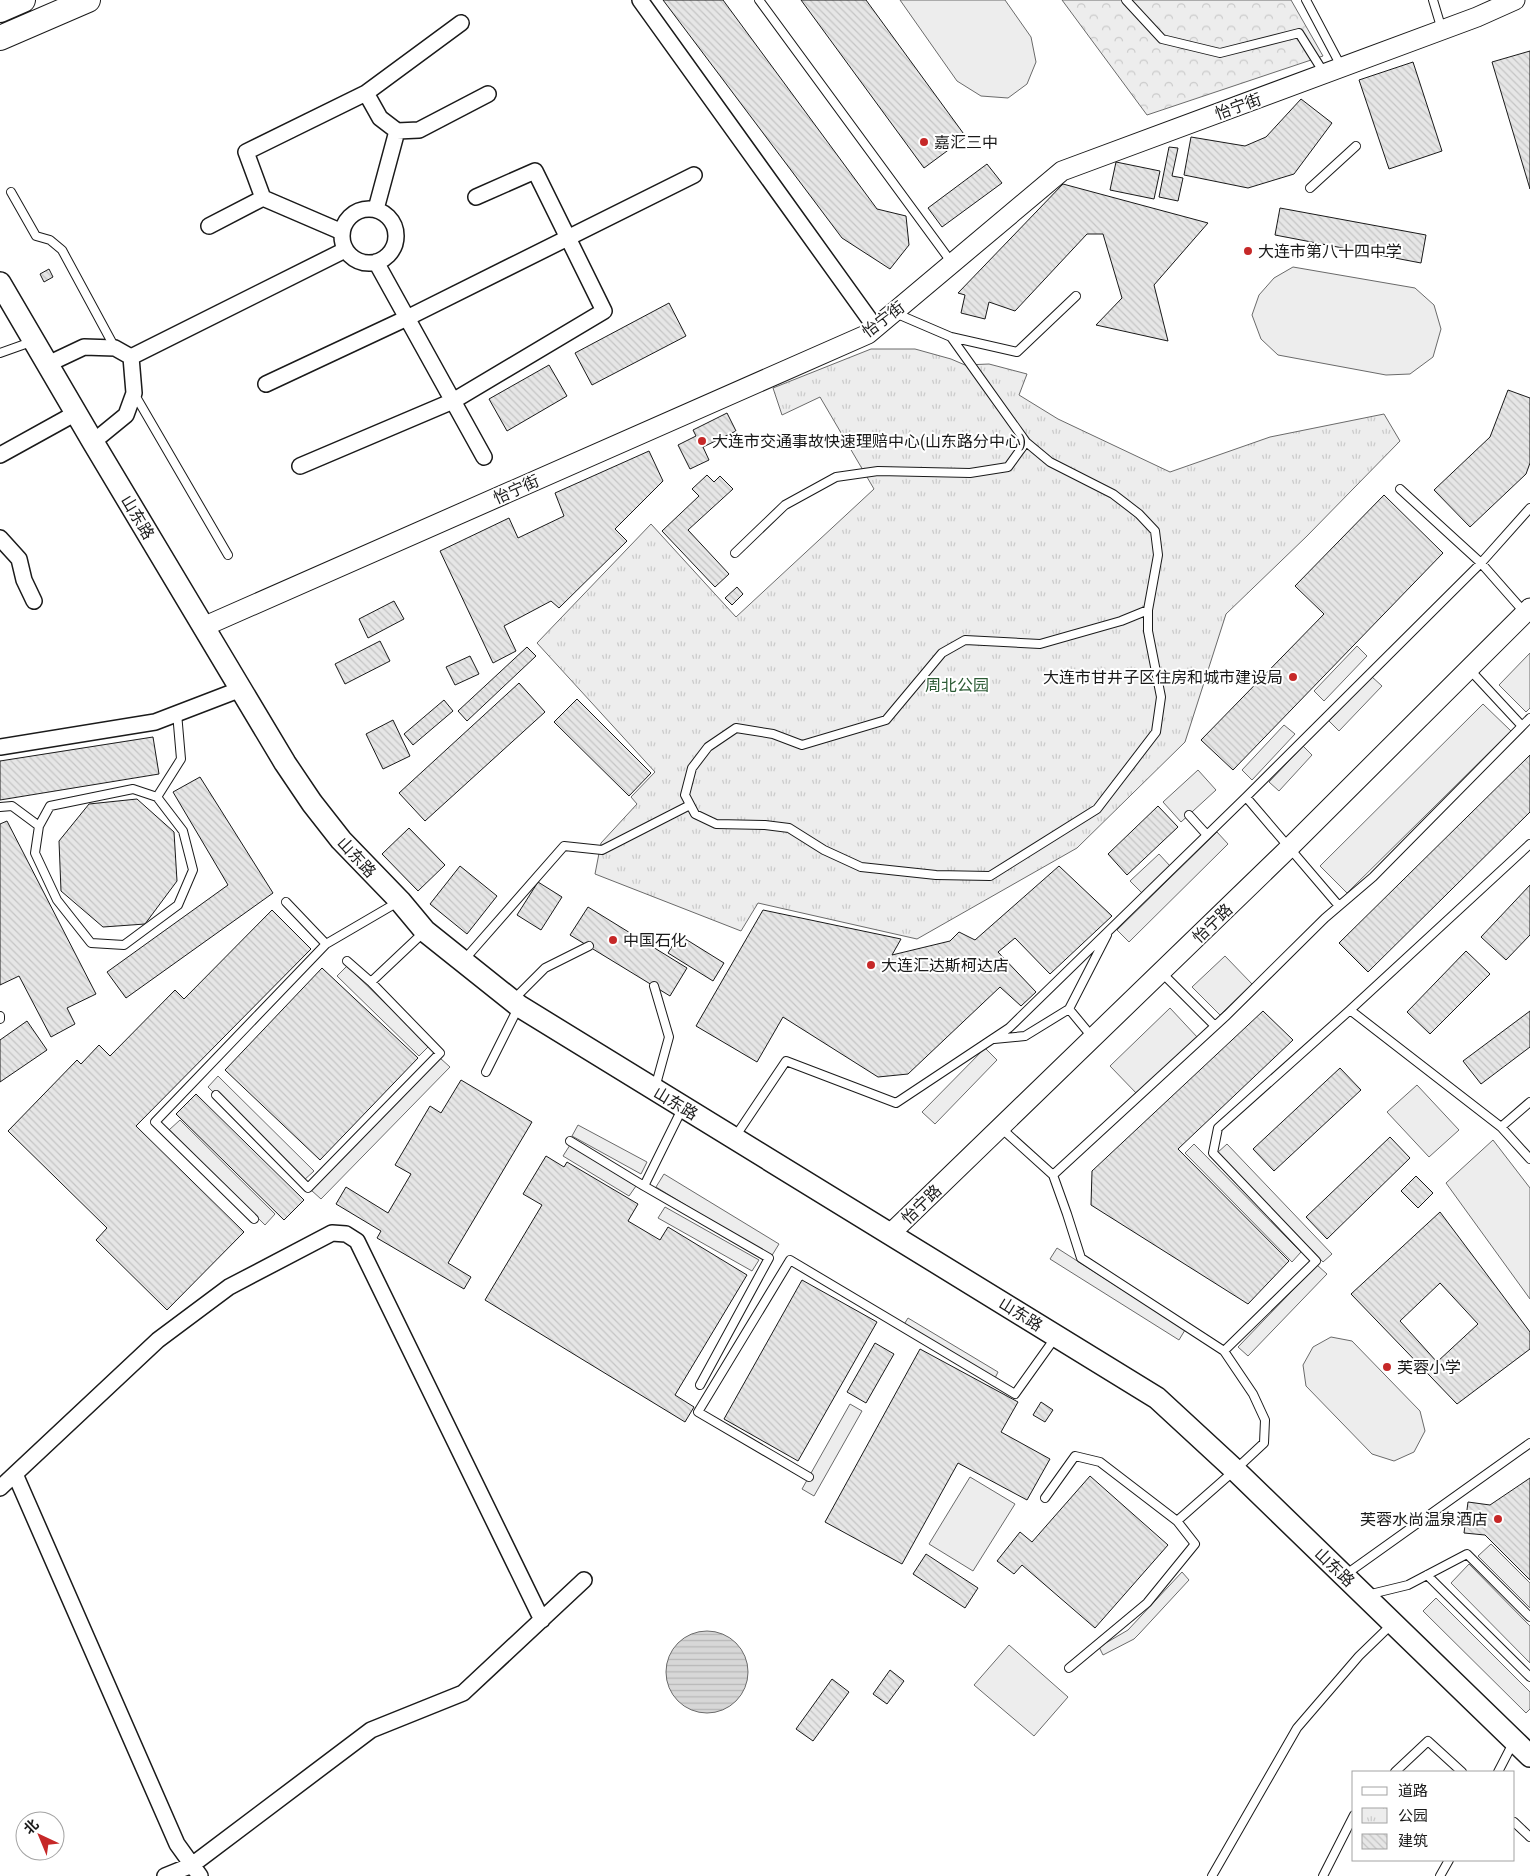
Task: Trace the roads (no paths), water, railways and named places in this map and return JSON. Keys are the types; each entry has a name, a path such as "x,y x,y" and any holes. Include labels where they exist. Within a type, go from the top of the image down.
{"main road":[{"path":"0,10 23,0"},
{"path":"0,38 88,0"},
{"name":"山东路","path":"0,283 285,763 312,803 341,840 425,931 515,1004 1157,1398 1236,1470 1530,1756"}],"street":[{"path":"640,0 875,328"},
{"name":"怡宁街","path":"203,627 868,334 1062,171 1477,17 1515,0"},
{"path":"342,232 263,198 246,152 366,93 462,23"},
{"path":"366,93 380,118 397,131 419,130 488,94"},
{"path":"376,209 397,131"},
{"path":"300,466 453,401 604,311 535,171 476,197"},
{"path":"266,384 407,318 694,175"},
{"path":"208,226 263,198"},
{"path":"367,208 376,209 384,213 391,220 395,228 395,245 390,253 376,262 358,261 345,250 342,241 344,223 358,211 367,208"},
{"path":"131,357 345,250"},
{"path":"376,262 484,457"},
{"path":"48,364 84,347 116,348 131,357"},
{"path":"93,442 126,416 134,393 131,357"},
{"path":"0,455 76,413"},
{"path":"0,538 19,559 24,580 34,601"},
{"name":"怡宁路","path":"890,1234 1290,847 1470,670 1527,610"},
{"path":"0,747 155,722 241,689"},
{"path":"0,1488 158,1340 229,1287 332,1233 346,1234 357,1241 542,1620"},
{"path":"15,1474 177,1844 196,1871"},
{"path":"165,1876 196,1871 371,1730 463,1693 584,1580"}],"lane":[{"path":"759,0 952,264"},
{"path":"1126,0 1162,39 1220,53 1299,33 1333,71"},
{"path":"1306,0 1333,71"},
{"path":"1433,0 1442,30"},
{"path":"1310,188 1356,146"},
{"path":"10,192 36,236 50,240 62,250 116,348"},
{"path":"893,313 951,337 1017,352 1076,296"},
{"path":"951,337 1026,442 1050,462 1113,494 1139,514 1155,530 1158,555 1148,610 1148,631 1161,696 1156,732 1097,810 990,876 936,875 861,866 824,850 790,828 765,825 716,824 695,814 685,795 692,768 708,748 736,728 773,734 802,745 886,720 942,653 965,640 1040,644 1121,621 1148,610"},
{"path":"0,353 34,341"},
{"path":"134,393 228,555"},
{"path":"735,553 785,505 836,477 878,471 970,474 1008,467 1026,442"},
{"path":"1400,489 1481,563 1527,610"},
{"path":"734,1138 786,1061 896,1103 1009,1028 1246,797 1481,563 1530,508"},
{"path":"1470,670 1522,726"},
{"path":"156,797 181,759 177,713"},
{"path":"1053,1176 1215,1026 1339,906 1373,877 1530,718"},
{"path":"133,789 156,797 183,831 193,870 178,905 124,945 91,943 57,900 35,853 39,826 50,806 133,789"},
{"path":"1246,797 1339,906"},
{"path":"463,962 564,846 602,850 690,805"},
{"path":"0,808 12,806 39,826"},
{"path":"1189,815 1207,835"},
{"path":"1224,1351 1316,1261 1213,1153 1218,1128 1350,1010 1530,844"},
{"path":"286,902 326,944"},
{"path":"254,1219 155,1122 326,944 400,902"},
{"path":"992,1040 1026,1036 1069,1010 1110,929"},
{"path":"371,982 425,931"},
{"path":"486,1072 515,1004 545,968 589,946"},
{"path":"216,1095 308,1188 440,1053 371,982 347,961"},
{"path":"1161,972 1215,1026"},
{"path":"654,986 669,1037 655,1090"},
{"path":"1069,1010 1093,1038"},
{"path":"1350,1010 1501,1127 1530,1159"},
{"path":"1501,1127 1530,1102"},
{"path":"644,1186 683,1107"},
{"path":"1000,1128 1053,1176 1068,1214 1081,1258 1224,1351 1253,1394 1265,1420 1264,1443 1177,1521"},
{"path":"570,1140 644,1186 769,1258 700,1385"},
{"path":"809,1477 698,1412 790,1260 1015,1394 1057,1336"},
{"path":"1344,1576 1530,1443"},
{"path":"1045,1498 1074,1456 1100,1462 1177,1521 1195,1544 1147,1603 1069,1668"},
{"path":"1365,1595 1408,1585 1467,1554 1530,1617"},
{"path":"1427,1575 1530,1677"},
{"path":"1212,1876 1298,1728 1360,1656 1393,1623"},
{"path":"1396,1771 1428,1741 1461,1771"},
{"path":"1499,1771 1514,1741"},
{"path":"1323,1876 1352,1819"},
{"path":"1515,1823 1530,1837"},
{"path":"1440,1876 1448,1861"}],"place":[{"name":"嘉汇三中","path":"924,142"},
{"name":"大连市第八十四中学","path":"1248,251"},
{"name":"大连市交通事故快速理赔中心(山东路分中心)","path":"702,441"},
{"name":"大连市甘井子区住房和城市建设局","path":"1293,677"},
{"name":"中国石化","path":"613,940"},
{"name":"大连汇达斯柯达店","path":"871,965"},
{"name":"芙蓉小学","path":"1387,1367"},
{"name":"芙蓉水尚温泉酒店","path":"1498,1519"}],"park label":[{"name":"周北公园","path":"957,685"}]}
